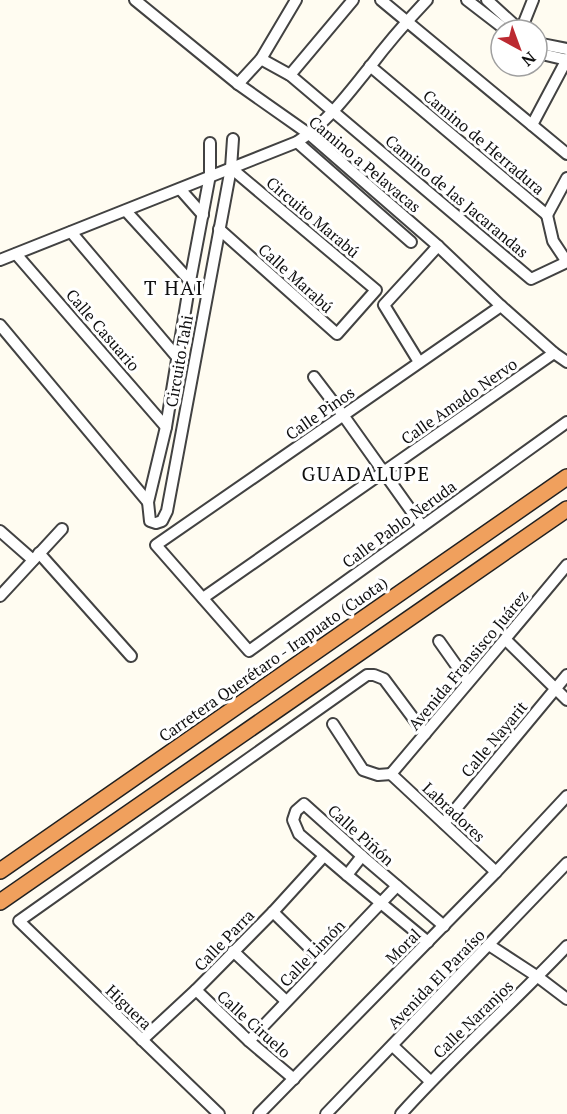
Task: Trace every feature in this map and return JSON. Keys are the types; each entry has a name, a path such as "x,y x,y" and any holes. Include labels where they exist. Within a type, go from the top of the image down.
{"highway":[{"name":"Carretera Querétaro - Irapuato (Cuota)","path":"0,871 567,477"},
{"path":"0,902 567,509"}],"street":[{"name":"Camino a Pelavacas","path":"135,0 238,84 309,134 438,246 554,353 567,362"},
{"path":"238,84 261,59 296,0"},
{"path":"290,75 353,0"},
{"path":"381,0 567,154"},
{"path":"0,260 297,142 334,111 406,21 427,0"},
{"path":"467,0 490,18"},
{"path":"487,0 507,18"},
{"path":"525,18 533,0"},
{"path":"549,45 567,49"},
{"path":"532,125 567,60 549,57"},
{"name":"Camino de las Jacarandas","path":"261,59 290,75 531,279 567,262"},
{"name":"Camino de Herradura","path":"370,66 547,214 567,178"},
{"name":"Circuito Tahi","path":"210,142 210,175 166,427 148,502 150,520 156,523 162,521 167,511 231,168 233,139"},
{"path":"297,142 411,242"},
{"name":"Circuito Marabú","path":"231,168 376,290"},
{"path":"180,189 203,215"},
{"path":"126,211 190,281"},
{"path":"547,214 553,241 567,262"},
{"name":"Calle Marabú","path":"219,230 337,334 376,290"},
{"path":"71,232 177,357"},
{"path":"419,362 384,305 438,246"},
{"name":"Calle Casuario","path":"16,254 166,427"},
{"name":"Calle Pinos","path":"203,598 156,545 501,306"},
{"name":"Circuito Tahi","path":"0,325 148,502"},
{"name":"Calle Amado Nervo","path":"203,598 554,353"},
{"path":"314,377 422,526"},
{"name":"Calle Pablo Neruda","path":"203,598 249,651 567,422"},
{"path":"0,596 62,529"},
{"path":"0,531 36,556 131,656"},
{"name":"Avenida Fransisco Juárez","path":"391,774 567,565"},
{"path":"439,640 468,682"},
{"path":"506,640 567,700"},
{"name":"Higuera","path":"219,1114 19,921 367,675 374,675 384,680 425,734"},
{"name":"Calle Nayarit","path":"444,823 567,675"},
{"path":"333,724 363,770 378,775 391,774"},
{"name":"Labradores","path":"391,774 496,872"},
{"name":"Moral","path":"259,1114 444,926 567,796"},
{"name":"Calle Piñón","path":"428,942 299,834 293,820 296,811 304,804 444,926"},
{"name":"Calle Parra","path":"142,1040 196,990 273,912 324,856"},
{"path":"347,875 362,856"},
{"name":"Avenida El Paraíso","path":"326,1114 567,863"},
{"name":"Calle Limón","path":"249,1041 397,886"},
{"path":"273,912 324,962"},
{"path":"489,945 567,999"},
{"name":"Calle Naranjos","path":"401,1114 430,1081 567,946"},
{"path":"233,951 286,1001"},
{"name":"Calle Ciruelo","path":"196,990 249,1041 294,1078"},
{"path":"393,1046 430,1081"}],"district":[{"name":"T HAI","path":"174,287"},
{"name":"GUADALUPE","path":"366,473"}]}
